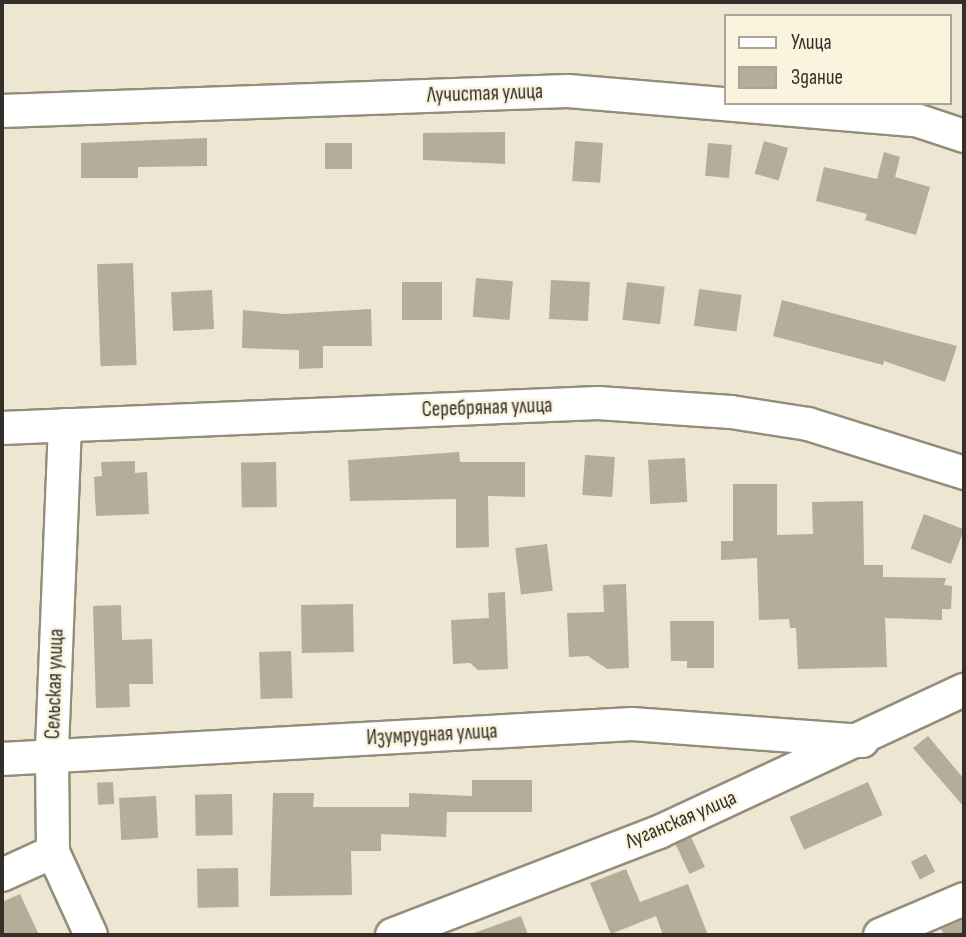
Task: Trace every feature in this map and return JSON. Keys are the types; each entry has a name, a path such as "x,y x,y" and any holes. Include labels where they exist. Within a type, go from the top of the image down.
{"street":[{"name":"Лучистая улица","path":"2,111 568,91 724,104"},
{"name":"Лучистая улица","path":"736,105 916,120 964,136"},
{"name":"Серебряная улица","path":"2,428 598,403 731,412 808,425 964,473"},
{"name":"Сельская улица","path":"65,425 52,755 53,852 91,935"},
{"name":"Луганская улица","path":"392,935 659,832 862,741 964,690"},
{"name":"Изумрудная улица","path":"2,759 632,724 862,741"},
{"path":"2,875 53,852"},
{"path":"880,935 964,899"}],"building":[{"path":"505,132 505,164 423,160 423,133"},
{"path":"207,138 207,166 138,167 138,178 81,178 81,143"},
{"path":"575,141 603,143 600,183 572,181"},
{"path":"764,141 788,148 779,181 755,174"},
{"path":"325,143 352,143 352,169 325,169"},
{"path":"708,143 732,145 729,178 705,176"},
{"path":"884,152 900,157 895,177 930,187 916,235 865,220 867,214 816,201 824,167 877,179"},
{"path":"133,263 137,365 101,366 97,264"},
{"path":"476,278 513,281 509,320 473,317"},
{"path":"551,280 590,282 588,321 549,319"},
{"path":"402,282 442,282 442,320 402,320"},
{"path":"627,282 665,287 660,324 622,320"},
{"path":"699,289 742,295 736,332 694,326"},
{"path":"212,290 214,329 173,331 171,292"},
{"path":"782,300 957,346 945,382 884,361 883,365 773,336"},
{"path":"371,309 372,346 323,346 323,368 299,369 299,350 242,348 243,310 284,314"},
{"path":"459,452 460,462 525,462 525,497 488,496 489,547 456,548 456,499 350,501 348,460"},
{"path":"585,455 615,457 612,497 582,495"},
{"path":"685,458 687,502 650,504 648,460"},
{"path":"135,461 135,473 147,472 149,514 96,516 94,477 102,476 101,462"},
{"path":"276,462 277,507 242,508 241,463"},
{"path":"733,484 777,484 777,535 813,534 812,502 863,501 864,565 883,565 883,577 946,578 944,585 952,586 951,609 942,609 942,620 885,618 887,667 798,669 796,628 790,628 789,619 759,620 757,558 721,560 721,541 733,541"},
{"path":"924,514 964,529 951,564 911,549"},
{"path":"547,544 553,591 521,595 515,548"},
{"path":"626,584 629,668 607,669 588,656 569,657 567,613 604,612 603,585"},
{"path":"505,592 508,669 478,670 470,663 453,664 451,620 489,618 488,593"},
{"path":"353,604 354,652 302,653 301,605"},
{"path":"121,605 122,640 152,639 153,684 129,684 130,707 96,708 93,606"},
{"path":"670,621 714,621 714,668 687,668 687,661 671,661"},
{"path":"291,651 293,698 261,699 259,652"},
{"path":"928,736 964,779 964,807 913,748"},
{"path":"472,780 532,780 532,812 447,812 446,837 381,834 381,851 351,851 352,895 270,896 273,793 314,793 313,807 409,807 409,793 472,796"},
{"path":"113,782 114,804 98,805 97,783"},
{"path":"868,782 883,815 804,850 789,817"},
{"path":"232,794 233,835 196,836 195,795"},
{"path":"156,796 158,838 121,840 119,798"},
{"path":"691,837 705,867 690,874 676,844"},
{"path":"926,854 935,872 920,880 911,862"},
{"path":"238,868 239,907 198,908 197,869"},
{"path":"626,869 640,902 688,884 708,935 663,935 656,916 611,934 590,883"},
{"path":"20,894 39,935 2,935 2,902"},
{"path":"521,916 528,935 474,935 474,933"},
{"path":"964,919 964,935 944,935 941,929"}]}
